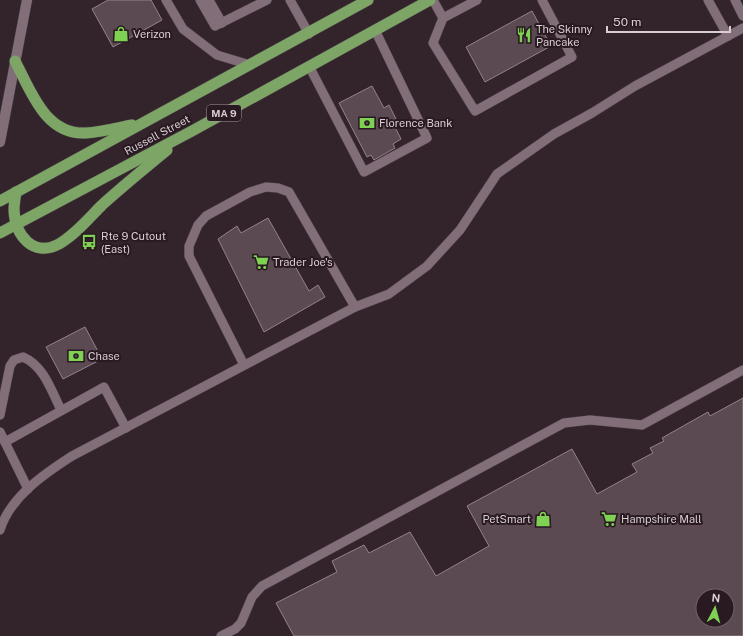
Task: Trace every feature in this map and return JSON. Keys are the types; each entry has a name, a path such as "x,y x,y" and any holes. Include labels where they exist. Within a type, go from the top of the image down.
{"highway":[{"name":"Russell Street","path":"0,201 309,34 368,0"},
{"name":"Russell Street","path":"0,233 192,131 431,0"},
{"path":"15,61 44,114 67,131 87,133 143,123"},
{"path":"16,192 14,210 16,224 24,239 36,248 47,248 59,244 132,178 192,131"}],"main road":[{"path":"0,142 27,0"}],"lane":[{"path":"166,0 183,29 218,55 250,66"},
{"path":"200,0 215,26 267,0"},
{"path":"209,0 222,23"},
{"path":"290,0 309,34"},
{"path":"431,0 443,18"},
{"path":"477,0 443,18 433,42 475,111 572,57 542,0"},
{"path":"708,0 728,36"},
{"path":"735,0 743,16"},
{"path":"0,530 2,518 28,489 47,472 72,456 355,307 389,294 427,266 460,230 497,174 554,134 592,113 635,86 743,28"},
{"path":"309,66 364,172 427,138 376,30"},
{"path":"244,365 188,256 192,236 206,216 250,192 278,188 289,192 355,307"},
{"path":"0,415 10,366 14,360 22,356 31,360 42,371 61,410"},
{"path":"221,636 235,629 241,623 252,597 262,586 564,423 590,420 642,425 743,370"},
{"path":"5,442 104,386 126,428"},
{"path":"0,432 28,489"}],"building":[{"name":"Verizon","path":"108,0 151,0 162,20 113,47 92,9"},
{"path":"532,11 551,46 485,82 466,47"},
{"path":"372,86 384,108 389,105 396,119 392,121 401,139 393,144 395,148 374,160 371,155 367,157 339,103"},
{"name":"Trader Joe's","path":"268,218 309,291 318,285 325,297 264,332 218,239 237,226 241,233"},
{"path":"85,327 102,359 63,379 46,347"},
{"name":"Hampshire Mall","path":"743,398 743,636 294,636 276,603 337,572 332,561 364,545 369,553 410,532 436,576 489,546 467,506 572,449 597,494 637,472 632,464 653,453 650,448 664,441 662,438 708,412 710,416"}],"place":[{"name":"Verizon","path":"121,34"},
{"name":"The Skinny Pancake","path":"524,35"},
{"name":"Florence Bank","path":"367,123"},
{"name":"Rte 9 Cutout (East)","path":"89,242"},
{"name":"Trader Joe's","path":"261,262"},
{"name":"Chase","path":"76,356"},
{"name":"PetSmart","path":"543,519"},
{"name":"Hampshire Mall","path":"609,519"}]}
